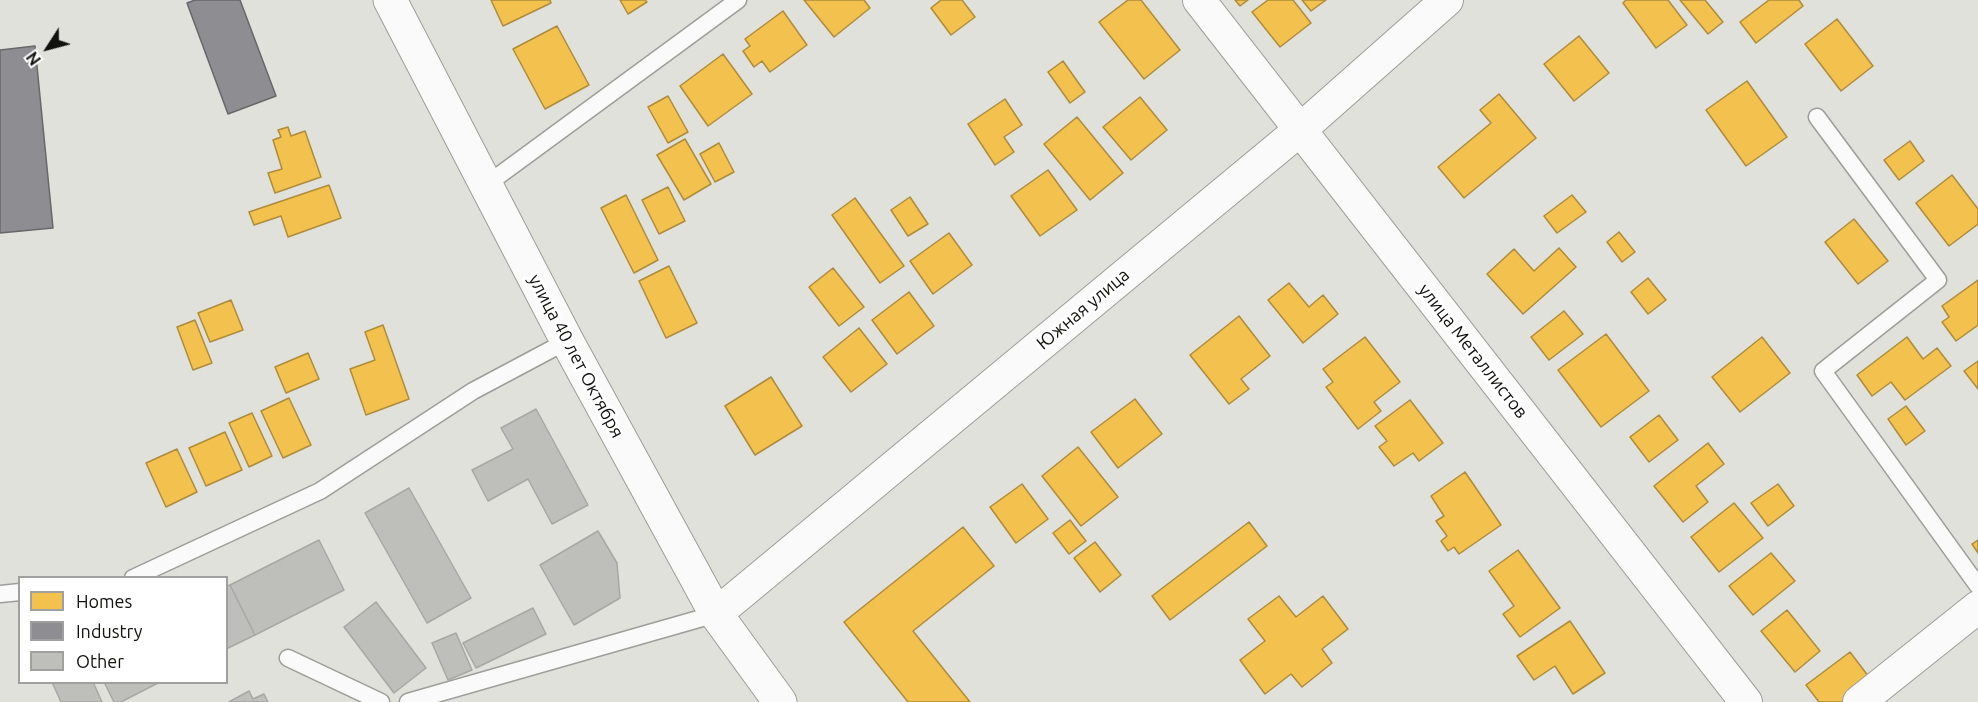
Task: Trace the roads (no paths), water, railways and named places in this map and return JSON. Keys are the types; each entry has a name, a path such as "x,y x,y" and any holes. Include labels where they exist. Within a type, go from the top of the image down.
{"street":[{"name":"улица 40 лет Октября","path":"390,0 567,340 716,614 780,702"},
{"name":"улица Металлистов","path":"1199,0 1746,702"},
{"name":"Южная улица","path":"716,614 1301,129 1447,0"},
{"path":"1858,702 1978,607"}],"lane":[{"path":"486,185 738,0"},
{"path":"1817,117 1938,280 1823,371 1978,586"},
{"path":"137,576 320,491 472,391 567,340"},
{"path":"0,594 18,592"},
{"path":"408,702 716,614"},
{"path":"288,658 381,702"}]}
